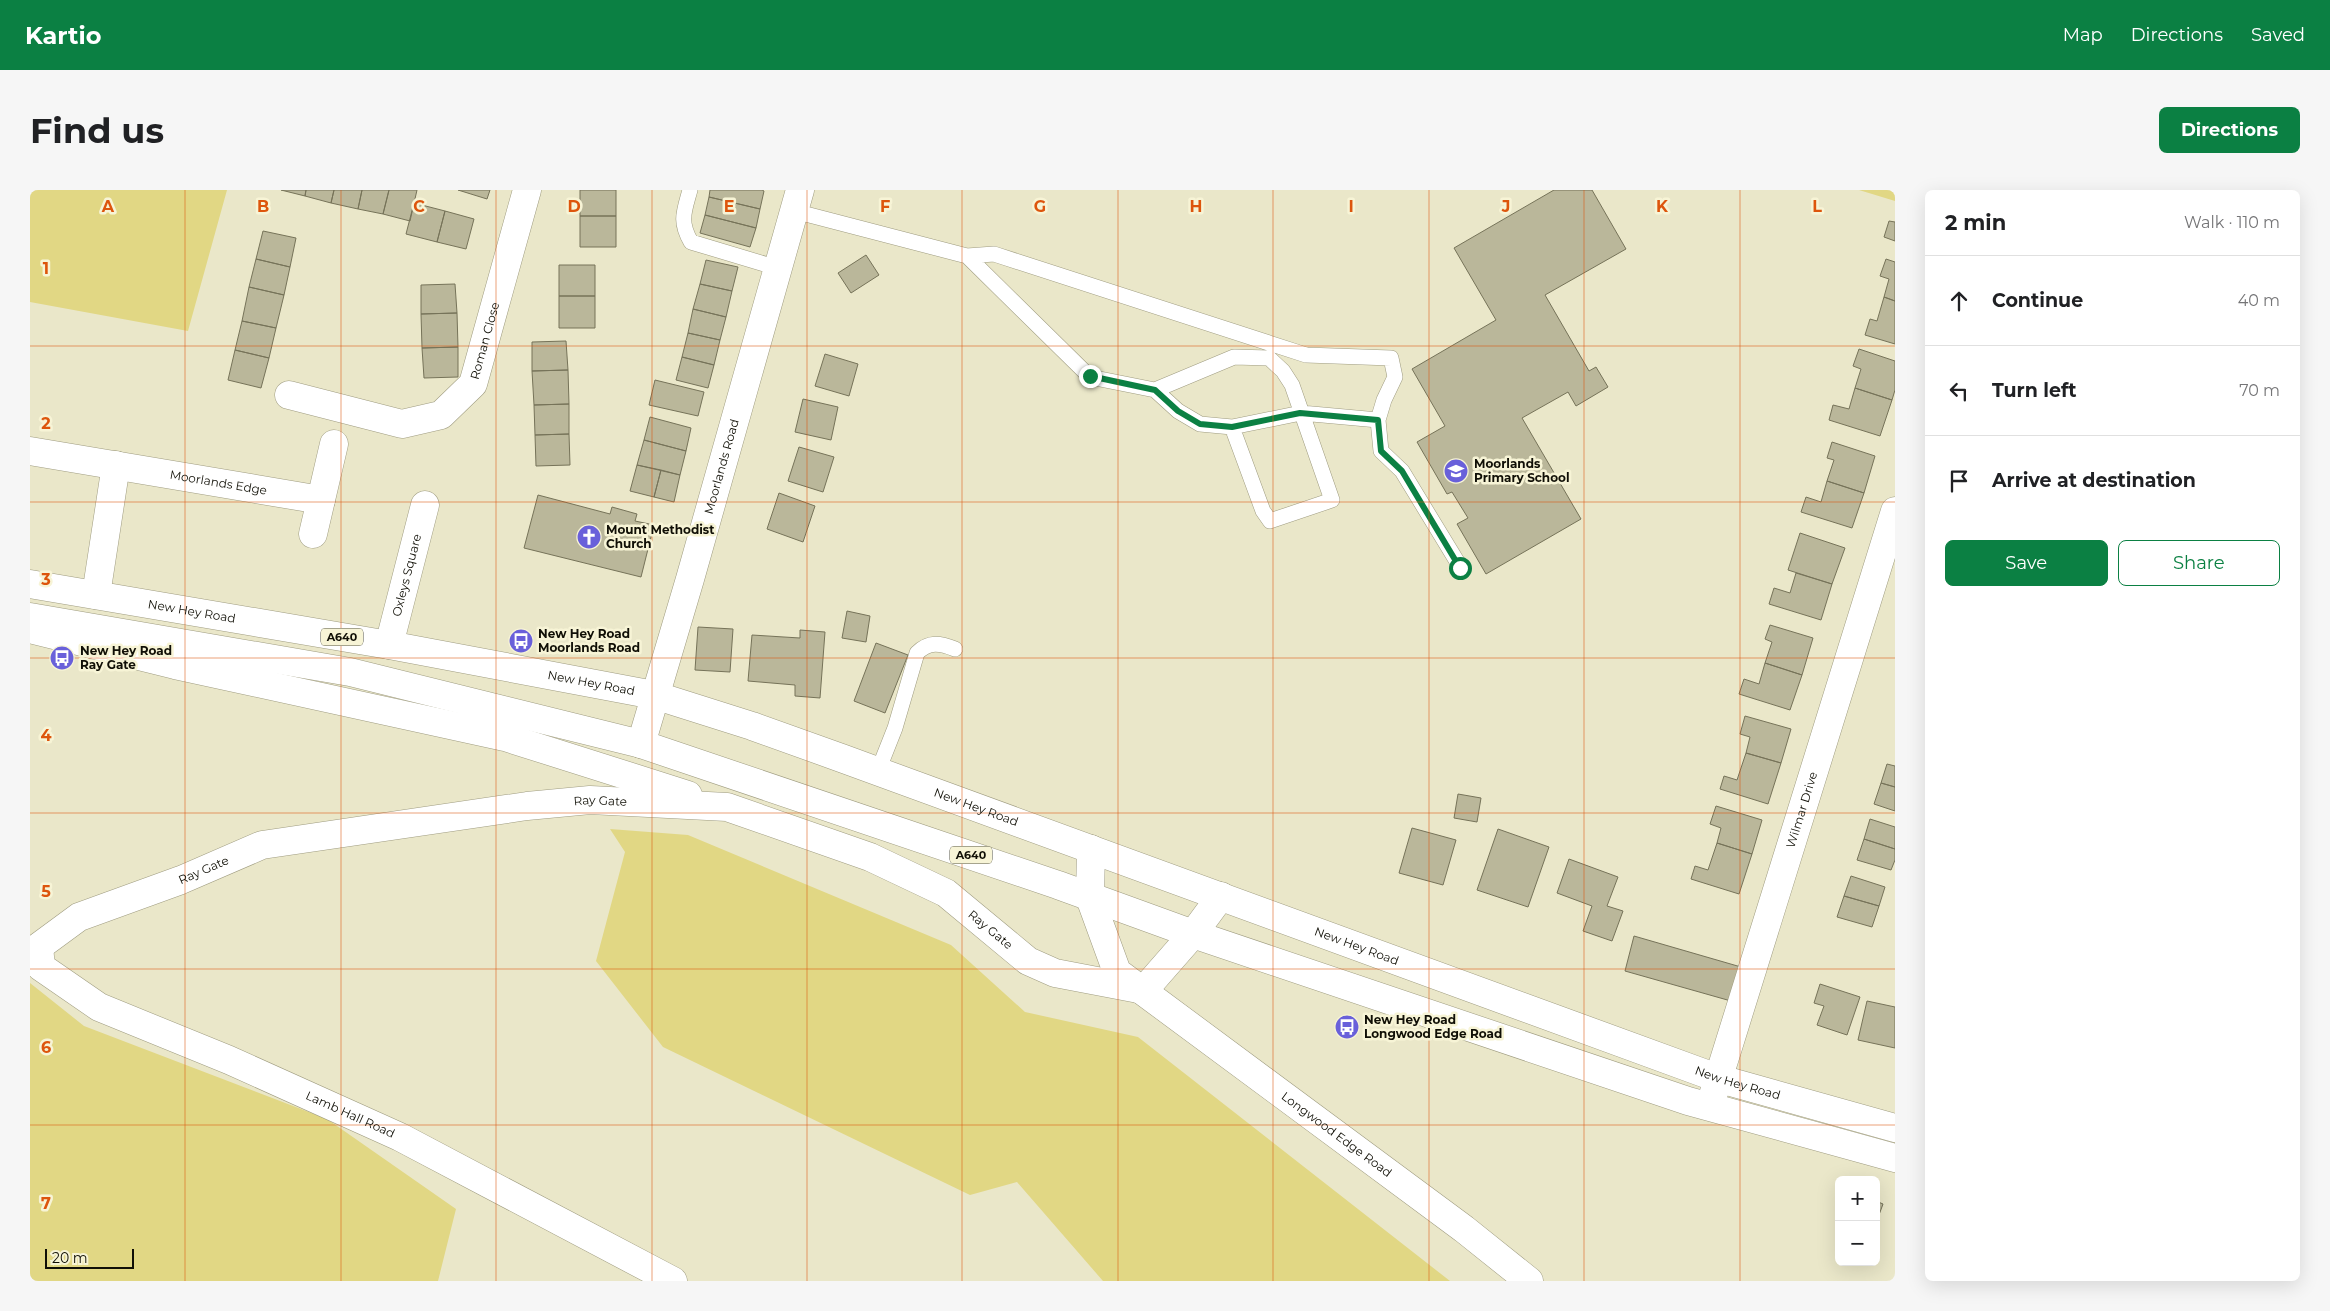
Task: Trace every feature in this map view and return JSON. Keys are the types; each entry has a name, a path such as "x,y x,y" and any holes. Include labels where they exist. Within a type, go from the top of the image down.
{"main road":[{"name":"Roman Close","path":"289,395 402,424 441,415 472,384 527,190"},
{"name":"Moorlands Road","path":"641,744 690,579 797,201"},
{"path":"312,534 334,444"},
{"name":"Moorlands Edge","path":"30,451 321,500"},
{"path":"96,595 116,466"},
{"name":"Oxleys Square","path":"389,645 425,505"},
{"name":"Wilmar Drive","path":"1709,1107 1720,1079 1895,512"},
{"name":"New Hey Road","path":"30,584 389,645 654,696 752,726 878,771 1720,1079 1895,1128"},
{"name":"A640","path":"30,617 350,672 641,744 1058,885 1193,934 1709,1107 1895,1158"},
{"path":"30,630 194,669 505,737 727,807"},
{"name":"Ray Gate","path":"34,950 79,917 182,880 262,845 527,806 590,800 727,807 870,857 946,893 1028,961 1055,973 1144,990"},
{"name":"Longwood Edge Road","path":"1091,849 1090,898 1117,972 1144,990 1464,1229 1529,1281"},
{"path":"1144,990 1193,934 1220,896"},
{"name":"Lamb Hall Road","path":"34,950 41,967 99,1007 229,1060 400,1137 673,1281"}],"lane":[{"path":"690,190 682,219 685,232 691,242 778,268"},
{"path":"797,201 966,256 994,254 1306,355 1391,358 1395,378 1384,400 1378,420 1381,451 1402,471 1460,568"},
{"path":"966,256 1090,376 1155,390 1178,411 1200,424 1232,427 1300,413 1378,420"},
{"path":"1155,390 1234,357 1269,358 1283,371 1292,385 1300,413 1332,500 1270,520 1263,511 1232,427"},
{"path":"878,771 895,728 917,653 924,646 940,643 955,649"}],"shaded area":[{"path":"30,190 227,190 188,331 30,302"},
{"path":"1859,190 1895,190 1895,201"},
{"path":"610,829 688,835 951,945 1025,1012 1138,1037 1450,1281 1103,1281 1017,1182 970,1195 663,1047 596,961 625,852"},
{"path":"30,983 84,1026 327,1119 456,1209 438,1281 30,1281"}],"building":[{"path":"281,190 306,190 305,196"},
{"path":"306,190 334,190 331,203 305,196"},
{"path":"334,190 362,190 358,209 331,203"},
{"path":"362,190 389,190 383,214 358,209"},
{"path":"389,190 417,190 410,221 383,214"},
{"path":"458,190 490,190 487,199"},
{"path":"580,190 616,190 616,216 580,216"},
{"path":"710,190 764,191 760,209 709,197"},
{"path":"1554,190 1592,190 1626,249 1545,295 1589,371 1596,367 1608,387 1576,406 1568,392 1522,418 1581,519 1486,574 1457,524 1468,518 1452,492 1447,494 1417,442 1445,426 1412,369 1496,320 1454,248"},
{"path":"709,197 760,209 756,228 705,215"},
{"path":"414,203 445,211 437,242 406,234"},
{"path":"445,211 474,219 466,249 437,242"},
{"path":"705,215 756,228 750,247 700,233"},
{"path":"580,216 616,216 616,247 580,247"},
{"path":"1889,221 1895,222 1895,241 1884,237"},
{"path":"263,231 296,238 290,267 256,259"},
{"path":"866,255 879,275 851,293 838,273"},
{"path":"256,259 290,267 284,295 249,287"},
{"path":"1886,259 1895,262 1895,301 1884,297 1889,279 1880,276"},
{"path":"706,260 738,267 732,291 700,284"},
{"path":"559,265 595,265 595,296 559,296"},
{"path":"455,284 457,313 421,314 421,285"},
{"path":"700,284 732,291 726,317 693,309"},
{"path":"249,287 284,295 276,328 242,321"},
{"path":"559,296 595,296 595,328 559,328"},
{"path":"1884,297 1895,301 1895,344 1865,335 1870,319 1877,321"},
{"path":"693,309 726,317 720,340 688,333"},
{"path":"457,313 458,347 422,348 421,314"},
{"path":"242,321 276,328 269,358 235,350"},
{"path":"688,333 720,340 714,365 682,357"},
{"path":"566,341 568,370 532,371 532,342"},
{"path":"458,347 458,377 424,378 422,348"},
{"path":"1859,349 1895,361 1895,390 1892,400 1855,388 1861,369 1853,366"},
{"path":"235,350 269,358 261,388 228,380"},
{"path":"825,354 858,364 849,396 815,386"},
{"path":"682,357 714,365 708,388 676,380"},
{"path":"568,370 569,404 534,405 532,371"},
{"path":"655,380 704,392 698,416 649,405"},
{"path":"1855,388 1892,400 1880,436 1829,420 1833,405 1849,409"},
{"path":"803,399 838,407 831,440 795,432"},
{"path":"569,404 569,434 535,435 534,405"},
{"path":"650,417 691,428 686,451 644,440"},
{"path":"569,434 570,465 536,466 535,435"},
{"path":"644,440 686,451 680,475 637,465"},
{"path":"1832,442 1875,456 1864,493 1827,481 1834,460 1827,458"},
{"path":"799,447 834,457 823,492 788,481"},
{"path":"637,465 661,470 654,497 630,491"},
{"path":"661,470 680,475 674,502 654,497"},
{"path":"1827,481 1864,493 1852,528 1801,512 1806,497 1821,502"},
{"path":"779,493 815,506 803,542 767,529"},
{"name":"Mount Methodist Church","path":"538,495 610,514 612,507 637,514 635,521 654,525 641,577 524,548"},
{"path":"1800,533 1845,548 1832,584 1788,570"},
{"path":"1796,573 1832,584 1821,620 1769,604 1774,588 1790,593"},
{"path":"847,611 870,616 866,642 842,638"},
{"path":"1770,625 1813,638 1802,675 1765,663 1772,642 1765,639"},
{"path":"698,627 733,629 730,672 695,670"},
{"path":"800,630 825,632 820,698 795,696 795,685 748,681 752,635 800,638"},
{"path":"876,643 908,655 885,713 854,701"},
{"path":"1765,663 1802,675 1790,710 1739,694 1744,679 1759,684"},
{"path":"1745,716 1791,729 1781,763 1746,753 1750,737 1740,734"},
{"path":"1746,753 1781,763 1768,804 1720,789 1724,776 1737,780"},
{"path":"1887,764 1895,766 1895,787 1881,783"},
{"path":"1881,783 1895,787 1895,811 1874,804"},
{"path":"1458,794 1481,798 1477,822 1454,818"},
{"path":"1716,806 1762,820 1752,854 1717,843 1721,828 1710,824"},
{"path":"1870,819 1895,827 1895,849 1864,839"},
{"path":"1412,828 1456,840 1443,885 1399,873"},
{"path":"1498,829 1549,847 1528,907 1477,890"},
{"path":"1864,839 1895,849 1895,860 1891,870 1857,860"},
{"path":"1717,843 1752,854 1739,894 1691,879 1695,866 1708,870"},
{"path":"1569,859 1618,877 1607,906 1623,911 1612,941 1583,931 1592,906 1557,893"},
{"path":"1851,876 1885,887 1879,906 1844,896"},
{"path":"1844,896 1879,906 1872,927 1837,917"},
{"path":"1634,936 1741,967 1731,1001 1625,971"},
{"path":"1820,984 1860,997 1847,1035 1817,1025 1824,1006 1814,1003"},
{"path":"1867,1001 1895,1007 1895,1048 1858,1040"}],"place":[{"name":"Moorlands Primary School","path":"1456,471"},
{"name":"Mount Methodist Church","path":"589,537"},
{"name":"New Hey Road Moorlands Road","path":"521,641"},
{"name":"New Hey Road Ray Gate","path":"62,658"},
{"name":"New Hey Road Longwood Edge Road","path":"1347,1027"}],"route":[{"path":"1090,376 1155,390 1178,411 1200,424 1232,427 1300,413 1378,420 1381,451 1402,471 1460,568"}]}
